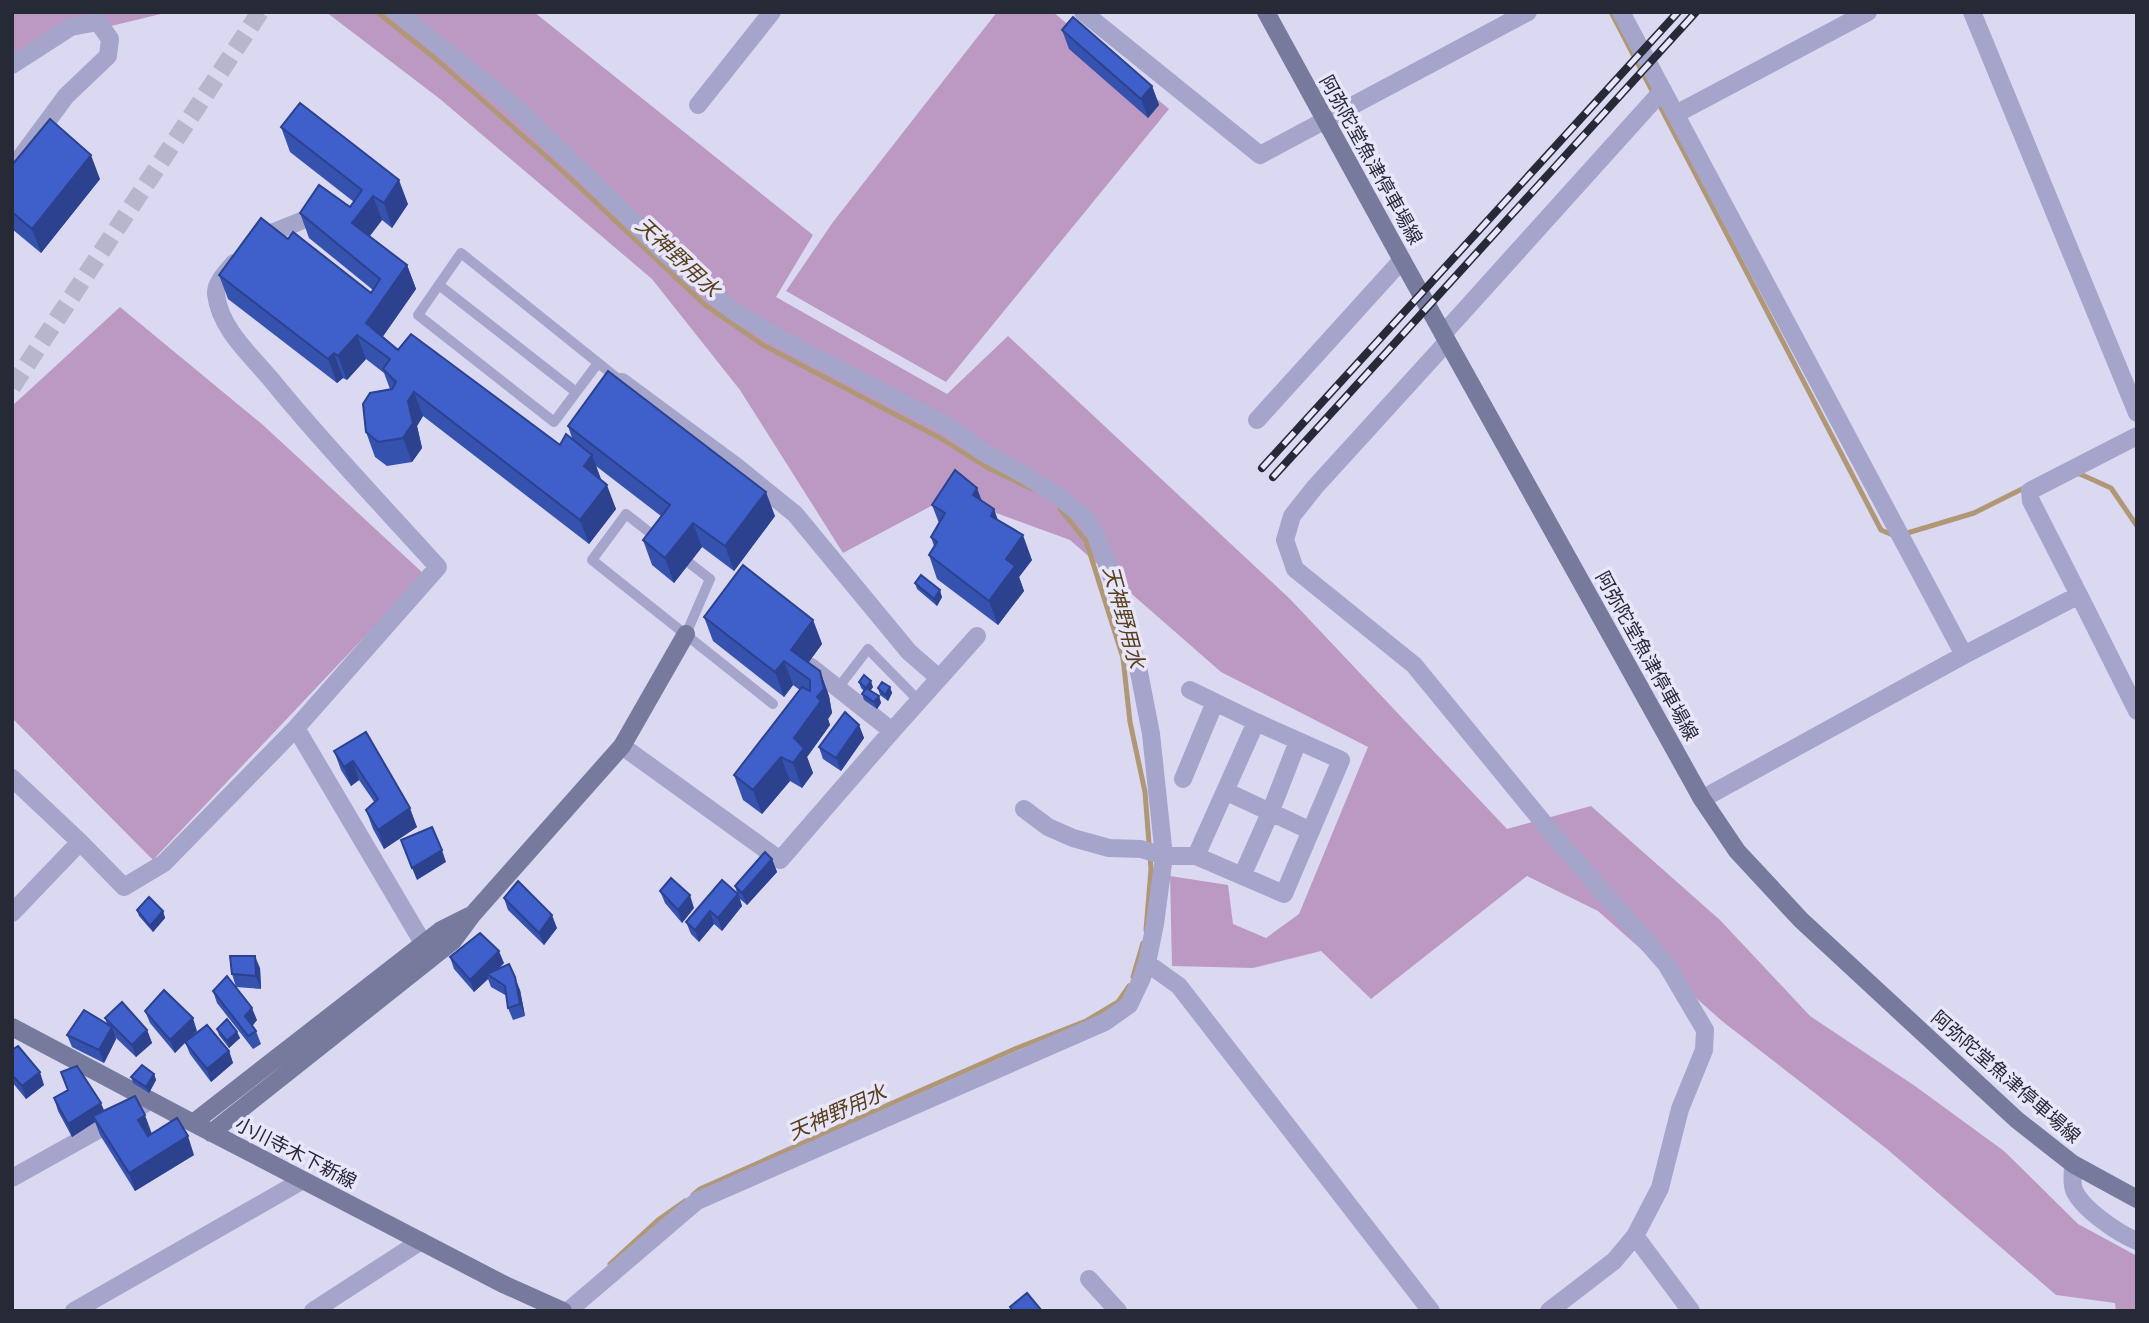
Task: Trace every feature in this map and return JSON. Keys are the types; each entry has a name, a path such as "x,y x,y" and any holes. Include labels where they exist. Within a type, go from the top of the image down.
{"main road":[{"name":"阿弥陀堂魚津停車場線","path":"1266,12 1702,799 1737,851 1801,920 2017,1120 2073,1164 2137,1199"},
{"path":"211,1133 453,941 473,914 622,746 686,634"},
{"path":"192,1124 440,930 473,914"},
{"name":"小川寺木下新線","path":"12,1028 503,1284 565,1311"}],"street":[{"path":"397,12 518,109 664,252 733,311 790,344 946,425 983,452 1058,496 1085,518 1096,535 1113,580 1139,672 1152,734 1164,856 1147,963 1129,1005 1105,1022 696,1201 565,1311"},
{"path":"698,106 772,12"},
{"path":"1083,12 1260,155 1528,12"},
{"path":"1621,12 1964,655"},
{"path":"1676,114 1868,12"},
{"path":"1972,12 2137,413"},
{"path":"12,65 71,27 98,22 110,39 108,56 66,96 12,169"},
{"path":"1549,1311 1614,1261 1635,1236 1660,1188 1680,1109 1704,1050 1705,1030 1666,964 1556,838 1414,665 1295,569 1285,540 1292,516 1315,487 1663,90"},
{"path":"12,778 124,887 164,863 296,728 438,567 295,411 245,350 222,316 216,292 222,277 243,250 271,233 301,221"},
{"path":"1257,420 1402,260"},
{"path":"622,382 737,467 795,514 909,652 939,678"},
{"path":"2137,436 2030,491 2031,501 2137,711"},
{"path":"1702,799 2079,594"},
{"path":"622,746 780,860 977,636"},
{"path":"811,667 892,731"},
{"path":"1024,809 1048,827 1073,838 1109,848 1141,849 1164,856 1196,856 1284,894 1341,760 1190,690"},
{"path":"1183,779 1215,702"},
{"path":"1196,856 1256,722"},
{"path":"296,728 423,943"},
{"path":"1242,876 1298,741"},
{"path":"1225,792 1311,831"},
{"path":"12,914 80,842"},
{"path":"1147,963 1179,986 1431,1311"},
{"path":"12,1178 150,1101"},
{"path":"2073,1164 2074,1191 2094,1215 2137,1241"},
{"path":"74,1311 303,1180"},
{"path":"1635,1236 1692,1311"},
{"path":"313,1311 421,1241"},
{"path":"1088,1279 1118,1311"}],"lane":[{"path":"598,363 554,422 418,314 461,253 622,382"},
{"path":"439,285 576,392"},
{"path":"686,634 710,579 626,514 592,560 773,704"},
{"path":"838,688 868,649 919,701"}],"shaded area":[{"path":"12,12 169,12 49,41 12,60"},
{"path":"326,12 534,12 813,235 776,297 947,394 1008,336 1290,599 1507,829 1591,806 1720,920 1810,1016 1915,1086 2004,1151 2078,1224 2137,1256 2137,1311 2116,1311 2115,1303 2056,1295 1887,1149 1722,1021 1598,911 1527,876 1371,999 1321,951 1253,968 1172,966 1170,876 1228,885 1233,924 1266,938 1299,914 1368,747 1221,672 1070,540 950,496 843,553 740,390 652,279 440,99"},
{"path":"997,12 1053,12 1169,109 946,382 786,291 833,222"},
{"path":"120,307 263,425 424,574 153,860 12,718 12,406"}],"building":[{"path":"1073,17 1152,86 1141,99 1062,30"},
{"path":"300,103 399,180 384,203 373,196 352,223 407,265 366,323 398,350 411,334 560,445 566,434 592,455 584,466 607,485 580,520 414,392 408,401 413,423 403,438 378,442 366,432 363,404 370,393 392,389 396,382 383,369 390,359 357,335 338,356 334,353 328,359 219,275 261,218 288,239 293,232 371,293 380,279 300,213 319,185 350,207 362,190 281,127"},
{"path":"50,119 91,155 32,229 12,212 12,165"},
{"path":"608,371 766,492 725,546 693,523 665,558 643,540 670,505 568,426"},
{"path":"955,470 977,488 973,495 994,509 991,516 1023,535 1006,559 1015,566 989,601 929,555 937,542 931,537 945,513 932,505"},
{"path":"743,565 813,620 791,650 820,671 824,689 817,697 821,701 794,738 804,748 793,763 781,757 753,790 734,775 802,687 810,691 810,680 784,661 775,672 704,617"},
{"path":"921,575 940,590 934,599 915,583"},
{"path":"864,675 871,681 866,688 859,682"},
{"path":"882,682 890,687 885,695 878,688"},
{"path":"866,688 879,696 874,702 862,694"},
{"path":"845,712 859,725 836,758 819,747"},
{"path":"366,732 410,808 378,830 366,810 378,799 353,761 344,767 334,751"},
{"path":"432,827 442,850 412,868 401,840"},
{"path":"765,852 772,859 742,893 735,886"},
{"path":"671,878 690,895 678,910 660,891"},
{"path":"722,880 738,894 718,918 710,911 695,930 686,922"},
{"path":"518,881 552,915 539,933 504,898"},
{"path":"149,897 163,911 150,926 137,910"},
{"path":"480,933 499,951 470,980 450,957"},
{"path":"230,956 255,956 256,976 232,974"},
{"path":"509,964 515,977 520,1004 508,1008 505,986 487,974"},
{"path":"227,976 252,1008 245,1016 256,1031 248,1036 213,991"},
{"path":"164,990 193,1018 170,1040 145,1011"},
{"path":"122,1002 147,1030 132,1045 105,1018"},
{"path":"84,1010 112,1027 99,1050 67,1035"},
{"path":"227,1019 237,1032 227,1041 217,1029"},
{"path":"207,1025 229,1051 207,1069 185,1042"},
{"path":"18,1046 40,1072 22,1086 12,1075 12,1050"},
{"path":"142,1065 154,1074 146,1087 131,1077"},
{"path":"77,1066 101,1103 68,1124 54,1098 68,1090 61,1072"},
{"path":"135,1096 145,1115 138,1120 148,1136 177,1118 188,1136 129,1173 93,1116"},
{"path":"1027,1293 1042,1311 1013,1311 1010,1307"}],"waterway":[{"name":"天神野用水","path":"377,12 437,60 557,166 705,305 763,345 940,438 988,468 1032,489"},
{"path":"1611,12 1881,530 1895,536"},
{"path":"2074,474 2080,474 2111,488 2137,526"},
{"path":"1904,534 1974,513 2028,486"},
{"name":"天神野用水","path":"1060,509 1086,541 1123,658 1130,722 1145,792 1151,869 1146,930"},
{"name":"天神野用水","path":"1133,977 1143,943"},
{"name":"天神野用水","path":"693,1195 700,1189 906,1097 1086,1021 1118,1002 1129,986"},
{"name":"天神野用水","path":"610,1264 658,1220 685,1201"}],"tunnel":[{"path":"12,387 260,12"}],"railway":[{"path":"1262,468 1678,12"},
{"path":"1273,477 1696,12"}]}
